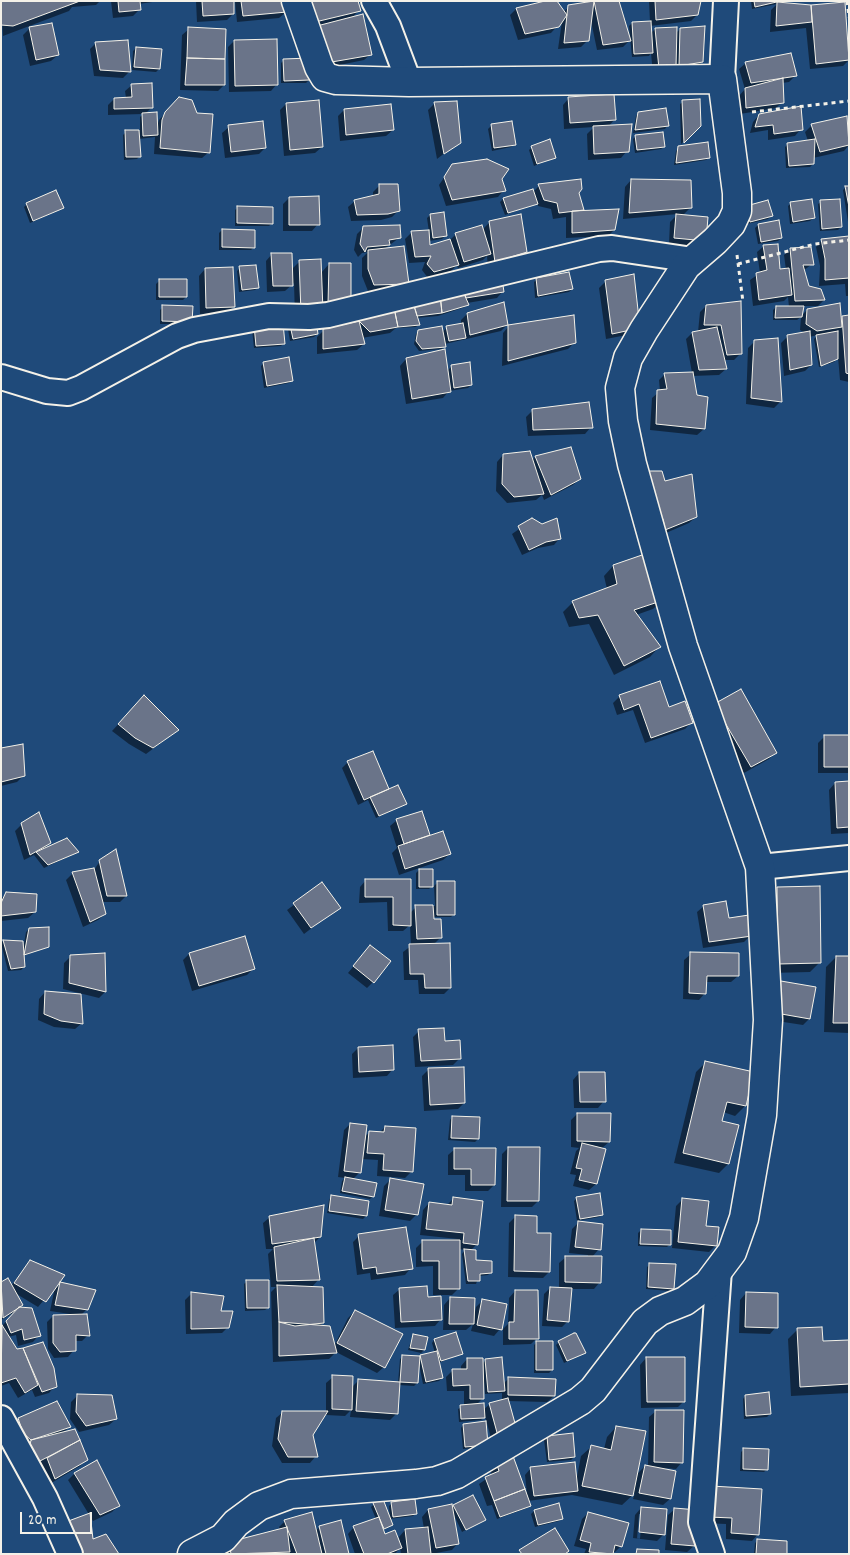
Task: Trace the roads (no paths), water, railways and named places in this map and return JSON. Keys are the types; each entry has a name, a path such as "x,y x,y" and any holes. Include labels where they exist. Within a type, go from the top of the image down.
{"street":[{"path":"296,1 318,67 326,76 336,80 409,82 722,79"},
{"path":"374,1 388,26 409,82"},
{"path":"192,1554 223,1538 236,1523 259,1506 291,1494 423,1483 457,1474 580,1401 593,1390 645,1322 660,1311 685,1301 708,1284 732,1252 744,1218 762,1115 768,1020 760,867 683,646 632,464 623,421 620,388 628,358 686,266 715,241 731,224 737,211 737,193 722,79 726,1"},
{"path":"1,377 47,391 68,393 81,388 177,336 194,330 268,316 309,317 328,315 591,250 612,248 693,260"},
{"path":"760,867 849,858"},
{"path":"712,1554 701,1522 719,1270"},
{"path":"1,1418 45,1498 70,1554"}]}
